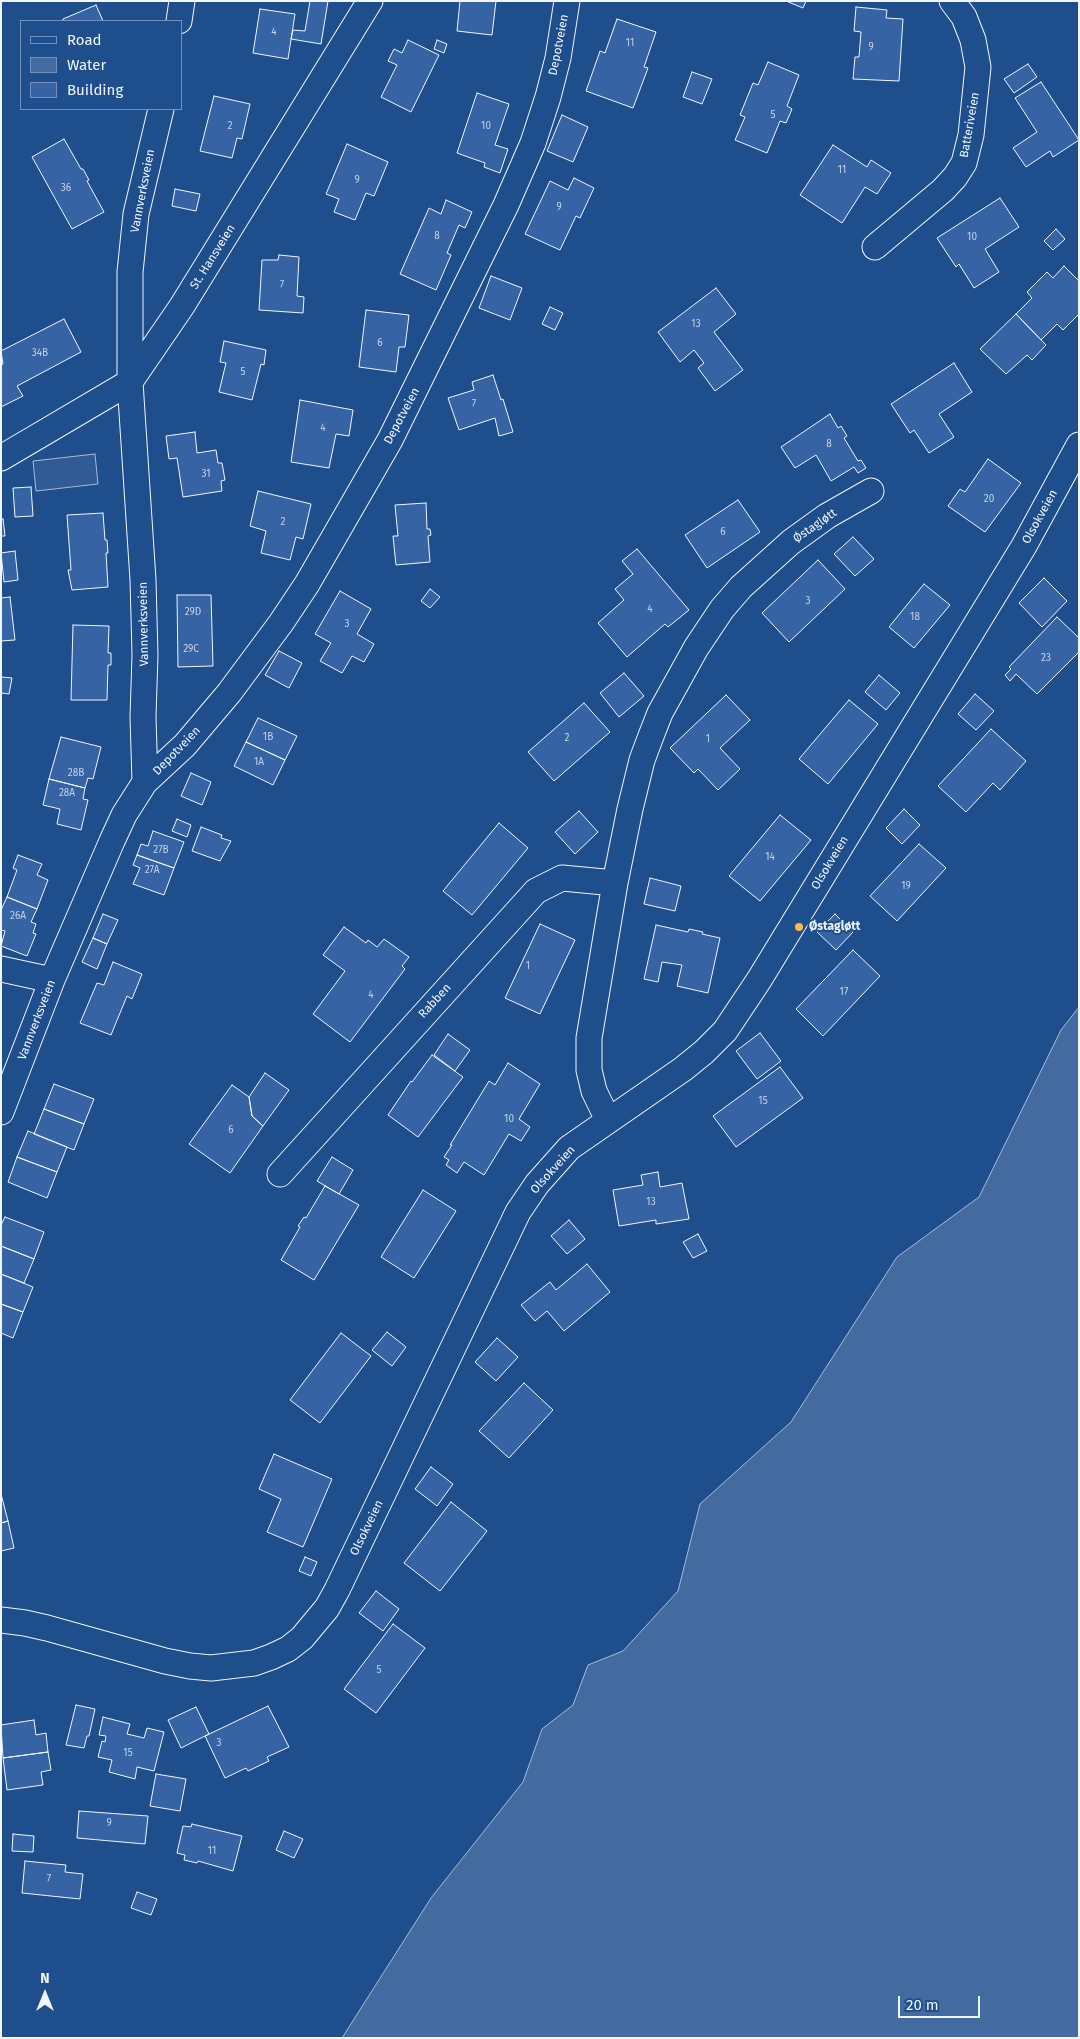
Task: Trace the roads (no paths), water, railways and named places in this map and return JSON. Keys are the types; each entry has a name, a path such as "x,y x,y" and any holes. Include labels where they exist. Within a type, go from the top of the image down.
{"street":[{"path":"179,20 182,1"},
{"name":"St. Hansveien","path":"1,458 130,382 182,306 370,1"},
{"name":"Depotveien","path":"145,782 185,745 229,693 281,623 308,584 390,440 425,373 506,205 532,143 548,97 558,58 567,1"},
{"name":"Batteriveien","path":"875,247 943,190 964,163 971,135 978,67 973,40 964,17 952,1"},
{"name":"Vannverksveien","path":"1,1112 52,980 124,815 145,782 143,717 145,655 144,590 130,382 130,272 135,223 161,110"},
{"name":"Olsokveien","path":"1,1620 47,1628 165,1661 211,1668 271,1658 288,1649 302,1638 327,1608 337,1590 518,1212 537,1184 569,1148 683,1069 704,1052 724,1031 742,1006 1024,546 1079,445"},
{"name":"Østagløtt","path":"608,1120 594,1090 588,1053 615,883 642,760 660,713 696,648 722,610 741,587 798,537 827,516 871,491"},
{"name":"Rabben","path":"280,1174 536,891 562,878 615,883"},
{"path":"1,970 52,980"}],"water":[{"path":"1079,1007 1079,2038 342,2038 431,1898 523,1782 542,1729 573,1705 588,1665 623,1651 678,1591 700,1504 791,1422 897,1257 979,1197 1061,1030"}],"place":[{"name":"Østagløtt","path":"799,927"}]}
